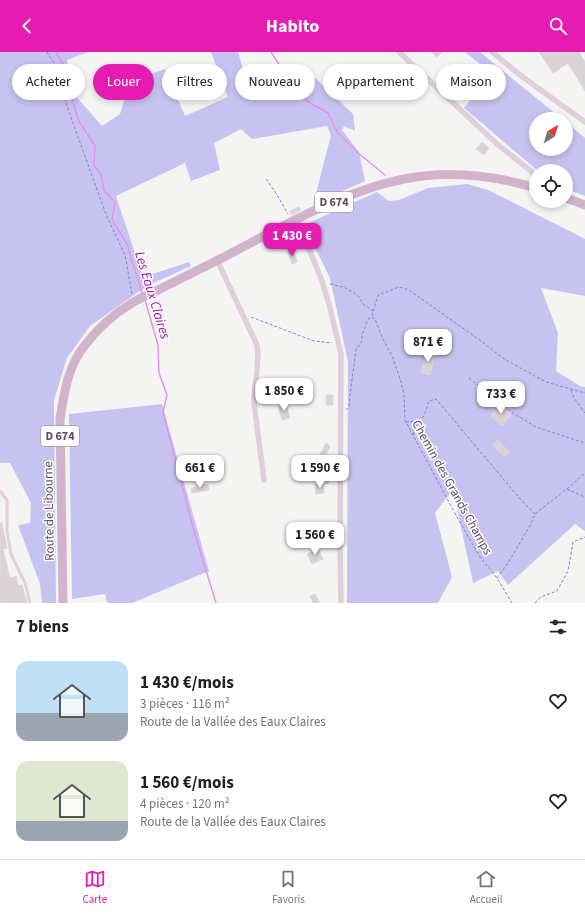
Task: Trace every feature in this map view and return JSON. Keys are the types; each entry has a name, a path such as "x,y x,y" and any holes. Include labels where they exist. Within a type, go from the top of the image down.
{"main road":[{"name":"Route de Libourne","path":"62,603 60,419 64,392 68,376 84,346 107,321 136,300 293,222 358,192 405,179 433,175 476,175 496,178 529,186"},
{"path":"573,201 585,205"}],"street":[{"path":"399,52 496,144 529,170"},
{"path":"492,52 520,75 585,122"},
{"path":"293,222 307,244 323,283 341,354 341,603"},
{"path":"217,260 257,345 258,354 254,403 264,480"}],"lane":[{"path":"0,491 7,500 7,531 11,554 25,583 30,603"}],"path":[{"path":"47,52 59,71 63,94 76,133 107,217 125,255 136,300"},
{"path":"266,179 293,222"},
{"path":"323,283 343,287 353,292 360,298 362,303 373,311"},
{"path":"341,414 349,406 350,387 356,350 362,341 362,335 368,319 372,317 378,295 399,287 409,290 504,359 546,382 585,393"},
{"path":"244,318 252,317 314,341 338,344"},
{"name":"Chemin des Grands Champs","path":"372,317 375,320 393,358 401,382 404,395 404,420 480,557 497,578 512,603"},
{"path":"469,378 513,413 536,426 585,443"},
{"path":"570,389 574,398 585,413"},
{"path":"406,422 418,420 424,416 428,401 436,399 520,500 534,514"},
{"path":"413,435 418,420"},
{"path":"497,578 508,564 531,524 534,514 585,473"},
{"path":"567,489 585,497"},
{"path":"535,603 541,597 557,591 568,571 572,542 585,537"}],"shaded area":[{"path":"0,52 88,52 67,60 68,64 12,64 12,100 79,100 102,126 120,114 124,100 154,100 154,73 162,70 162,100 178,100 185,116 221,100 227,100 227,64 216,64 211,52 238,52 242,64 235,64 235,100 315,100 315,78 323,85 323,100 338,100 353,114 355,131 344,126 342,130 359,152 365,181 313,205 331,135 327,126 252,139 241,129 214,143 220,170 191,181 185,163 116,196 143,277 189,262 191,266 147,286 90,326 67,358 54,400 56,603 42,603 40,584 18,525 30,523 31,503 10,463 0,463"},
{"path":"465,52 480,52 495,64 480,64"},
{"path":"506,73 553,112 529,112 529,156 573,156 573,128 585,138 585,196 573,192 573,164 530,164 464,108 470,100 506,100"},
{"path":"467,184 488,190 585,239 585,296 541,288 558,333 556,371 580,386 585,387 585,531 575,524 508,585 498,571 473,583 453,489 435,513 452,577 438,603 347,603 348,362 330,278 304,225 377,192 389,201 399,200 428,188"},
{"path":"162,404 209,571 132,603 107,603 105,594 72,599 69,414"}],"building":[{"path":"431,52 442,52 437,57"},
{"path":"539,52 579,52 585,62 585,91 568,63 553,73"},
{"path":"482,142 489,148 484,155 476,149"},
{"path":"299,207 301,210 292,215 290,211"},
{"path":"293,250 297,262 292,264 288,251"},
{"path":"427,351 435,353 430,375 421,373"},
{"path":"280,378 282,385 275,387 273,380"},
{"path":"326,395 333,395 333,405 326,405"},
{"path":"286,405 290,418 282,420 278,407"},
{"path":"499,405 511,414 502,426 491,416"},
{"path":"498,440 509,452 504,457 493,445"},
{"path":"326,443 330,446 325,457 329,483 324,484 320,455"},
{"path":"208,484 209,490 192,493 191,488"},
{"path":"323,484 324,493 316,494 315,485"},
{"path":"0,523 2,523 7,548 3,549 10,578 16,576 18,586 22,585 27,603 0,603"},
{"path":"318,549 323,559 312,564 307,554"},
{"path":"315,594 320,603 313,603 310,596"}],"waterway":[{"name":"Les Eaux Claires","path":"56,52 65,67 67,84 79,121 95,146 94,166 101,174 104,191 115,202 112,220 127,244 142,293"},
{"name":"Les Eaux Claires","path":"271,52 297,92 310,103 328,113 338,133 357,152 385,175"},
{"name":"Les Eaux Claires","path":"145,300 158,345 159,373 167,395 163,412 194,531 216,603"}]}
